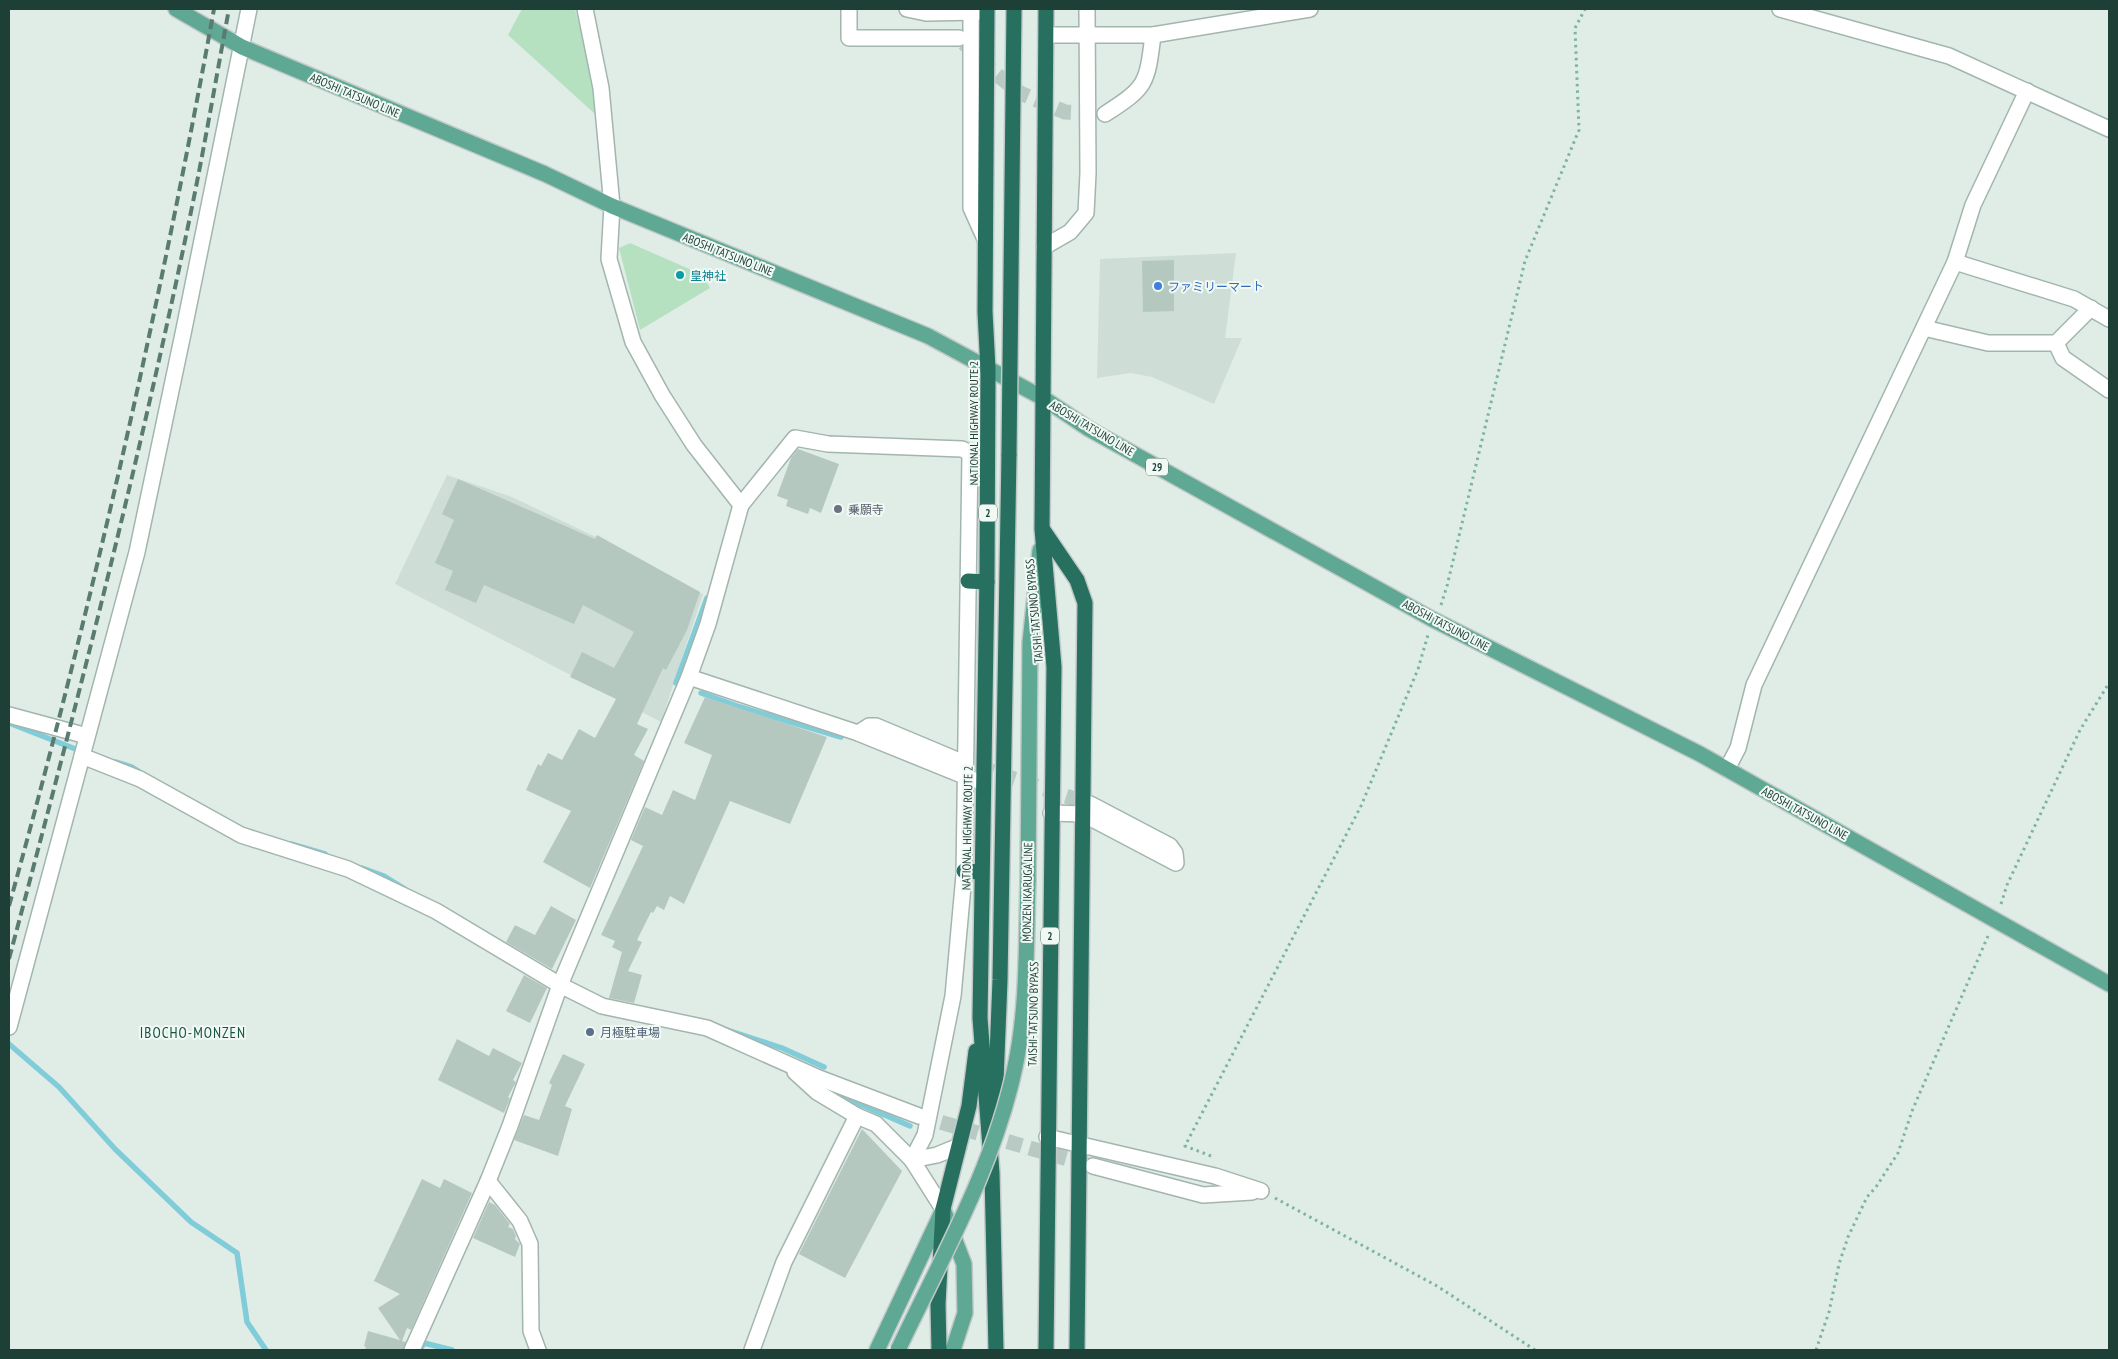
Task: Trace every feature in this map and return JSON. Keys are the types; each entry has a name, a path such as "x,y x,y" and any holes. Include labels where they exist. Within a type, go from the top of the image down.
{"highway":[{"name":"2","path":"992,1173 1000,980 1014,9"},
{"name":"2","path":"1042,529 1046,9"},
{"name":"NATIONAL HIGHWAY ROUTE 2","path":"980,1018 982,782 987,582 988,369 985,312 985,239 987,10"},
{"path":"1042,529 1077,580 1085,603 1087,809 1079,1145 1077,1350"},
{"name":"TAISHI-TATSUNO BYPASS","path":"1042,529 1054,666 1046,1137 1046,1348"},
{"path":"968,581 987,582"},
{"path":"964,871 981,872"},
{"name":"2","path":"980,1018 992,1173 996,1350"},
{"path":"939,1350 938,1304 944,1209 969,1106 980,1018"}],"main road":[{"name":"ABOSHI TATSUNO LINE","path":"176,9 242,47 545,174 612,206 928,336 1043,398 1089,429 1432,619 1727,769 2109,984"},
{"name":"MONZEN IKARUGA LINE","path":"898,1350 981,1173 1007,1101 1021,1032 1028,882 1030,642 1042,529"},
{"path":"876,1350 944,1209"},
{"path":"944,1209 964,1264 965,1313 953,1350"}],"street":[{"path":"9,1027 137,552 249,9"},
{"path":"585,9 601,88 612,206 609,259 633,342 662,395 689,437 741,505"},
{"path":"849,9 849,38 959,38"},
{"path":"907,9 926,13 987,10"},
{"path":"1044,247 1070,232 1086,213 1088,173 1087,9"},
{"path":"1046,34 1153,35 1310,9"},
{"path":"1780,9 1949,56 2109,129"},
{"path":"971,11 970,208 985,239"},
{"path":"1105,114 1133,96 1148,76 1153,35"},
{"path":"1727,769 1738,748 1754,685 1955,262 1973,205 2027,91"},
{"path":"1955,262 2074,299 2109,319"},
{"path":"1924,328 1988,343 2056,343 2091,308"},
{"path":"2056,343 2063,358 2109,390"},
{"path":"412,1350 488,1181 510,1126 560,985 689,677 708,624 732,530 741,505 795,438 828,444 962,448 970,453 964,871 953,996 925,1135 912,1160"},
{"path":"689,677 858,733 966,778 982,782"},
{"path":"9,715 87,736"},
{"path":"858,733 869,726 876,726 957,760"},
{"path":"82,756 140,779 241,835 348,868 436,911 560,985 602,1006 706,1028 786,1064 919,1116"},
{"path":"1051,813 1087,809 1170,846 1175,853 1176,863 1087,809"},
{"path":"786,1064 817,1092 858,1116 876,1124 912,1160 944,1209"},
{"path":"752,1350 784,1262 858,1116"},
{"path":"1046,1137 1215,1176 1261,1191"},
{"path":"912,1160 937,1155 959,1146"},
{"path":"1093,1166 1203,1195 1261,1191"},
{"path":"488,1181 520,1221 530,1244 531,1331 538,1350"}],"path":[{"path":"1215,1176 1215,1157 1185,1146 1361,806 1418,669 1432,619 1440,608 1447,586 1525,261 1580,130 1575,28 1585,9"},
{"path":"1816,1350 1829,1312 1839,1264 1848,1237 1867,1197 1876,1188 1898,1153 1912,1111 1996,919 2008,885 2080,730 2109,683"},
{"path":"1261,1191 1437,1286 1535,1350"}],"shaded area":[{"path":"1236,253 1225,338 1242,338 1214,404 1152,377 1131,373 1097,378 1100,259"},
{"path":"447,475 512,497 598,538 703,594 661,722 395,584"}],"green space":[{"path":"522,9 575,9 593,74 595,114 508,35"},
{"path":"630,243 703,275 710,288 640,330 619,248"}],"building":[{"name":"ファミリーマート","path":"1174,260 1174,311 1143,312 1142,261"},
{"path":"798,449 839,464 821,513 810,508 808,514 786,506 788,500 777,496 791,458"},
{"path":"458,479 595,539 597,535 700,592 687,630 666,670 663,668 637,724 648,729 634,755 644,761 590,888 543,862 571,811 526,790 538,764 541,766 548,753 562,760 579,729 595,738 616,699 570,677 582,652 614,668 634,632 583,605 574,624 484,585 476,603 445,590 453,571 435,563 454,520 442,514"},
{"path":"705,697 827,737 790,824 730,801 684,904 670,896 664,910 657,906 653,913 651,912 637,940 642,942 628,971 642,975 634,1003 609,998 622,952 612,947 615,941 601,935 643,846 631,840 645,807 662,815 673,790 695,800 712,755 684,743"},
{"path":"551,906 576,920 552,969 506,942 515,925 535,935"},
{"path":"524,975 547,988 530,1023 506,1011"},
{"path":"457,1039 489,1056 493,1048 522,1063 513,1080 516,1082 508,1097 510,1098 504,1113 438,1080"},
{"path":"563,1054 585,1064 565,1106 572,1109 558,1156 514,1140 524,1115 539,1120 552,1085 549,1083"},
{"path":"862,1129 902,1171 845,1278 799,1254"},
{"path":"422,1179 440,1188 444,1179 472,1193 411,1330 407,1328 402,1341 406,1342 403,1350 365,1350 366,1347 364,1346 368,1331 400,1340 378,1308 400,1294 374,1281"},
{"path":"489,1202 495,1205 510,1224 508,1227 513,1229 516,1236 515,1239 520,1244 515,1257 473,1238"}],"waterway":[{"path":"679,684 676,683 707,598"},
{"path":"701,693 740,707 841,737"},
{"path":"9,723 83,752"},
{"path":"116,762 132,767 141,773"},
{"path":"291,844 325,854"},
{"path":"362,868 384,876 405,889"},
{"path":"721,1028 782,1048 824,1067"},
{"path":"9,1044 59,1087 115,1149 191,1222 237,1253 247,1322 266,1350"},
{"path":"834,1093 910,1126"},
{"path":"420,1350 424,1343 452,1350"}],"tunnel":[{"path":"964,43 996,74 1020,93 1065,112 1105,114"},
{"path":"957,760 1090,804"},
{"path":"919,1116 1092,1166"}],"railway":[{"path":"9,906 68,683 122,460 170,235 214,9"},
{"path":"9,959 59,771 130,487 193,202 229,9"}],"place":[{"name":"皇神社","path":"680,275"},
{"name":"ファミリーマート","path":"1158,286"},
{"name":"乗願寺","path":"838,509"},
{"name":"月極駐車場","path":"590,1032"}],"district":[{"name":"IBOCHO-MONZEN","path":"193,1032"}]}
